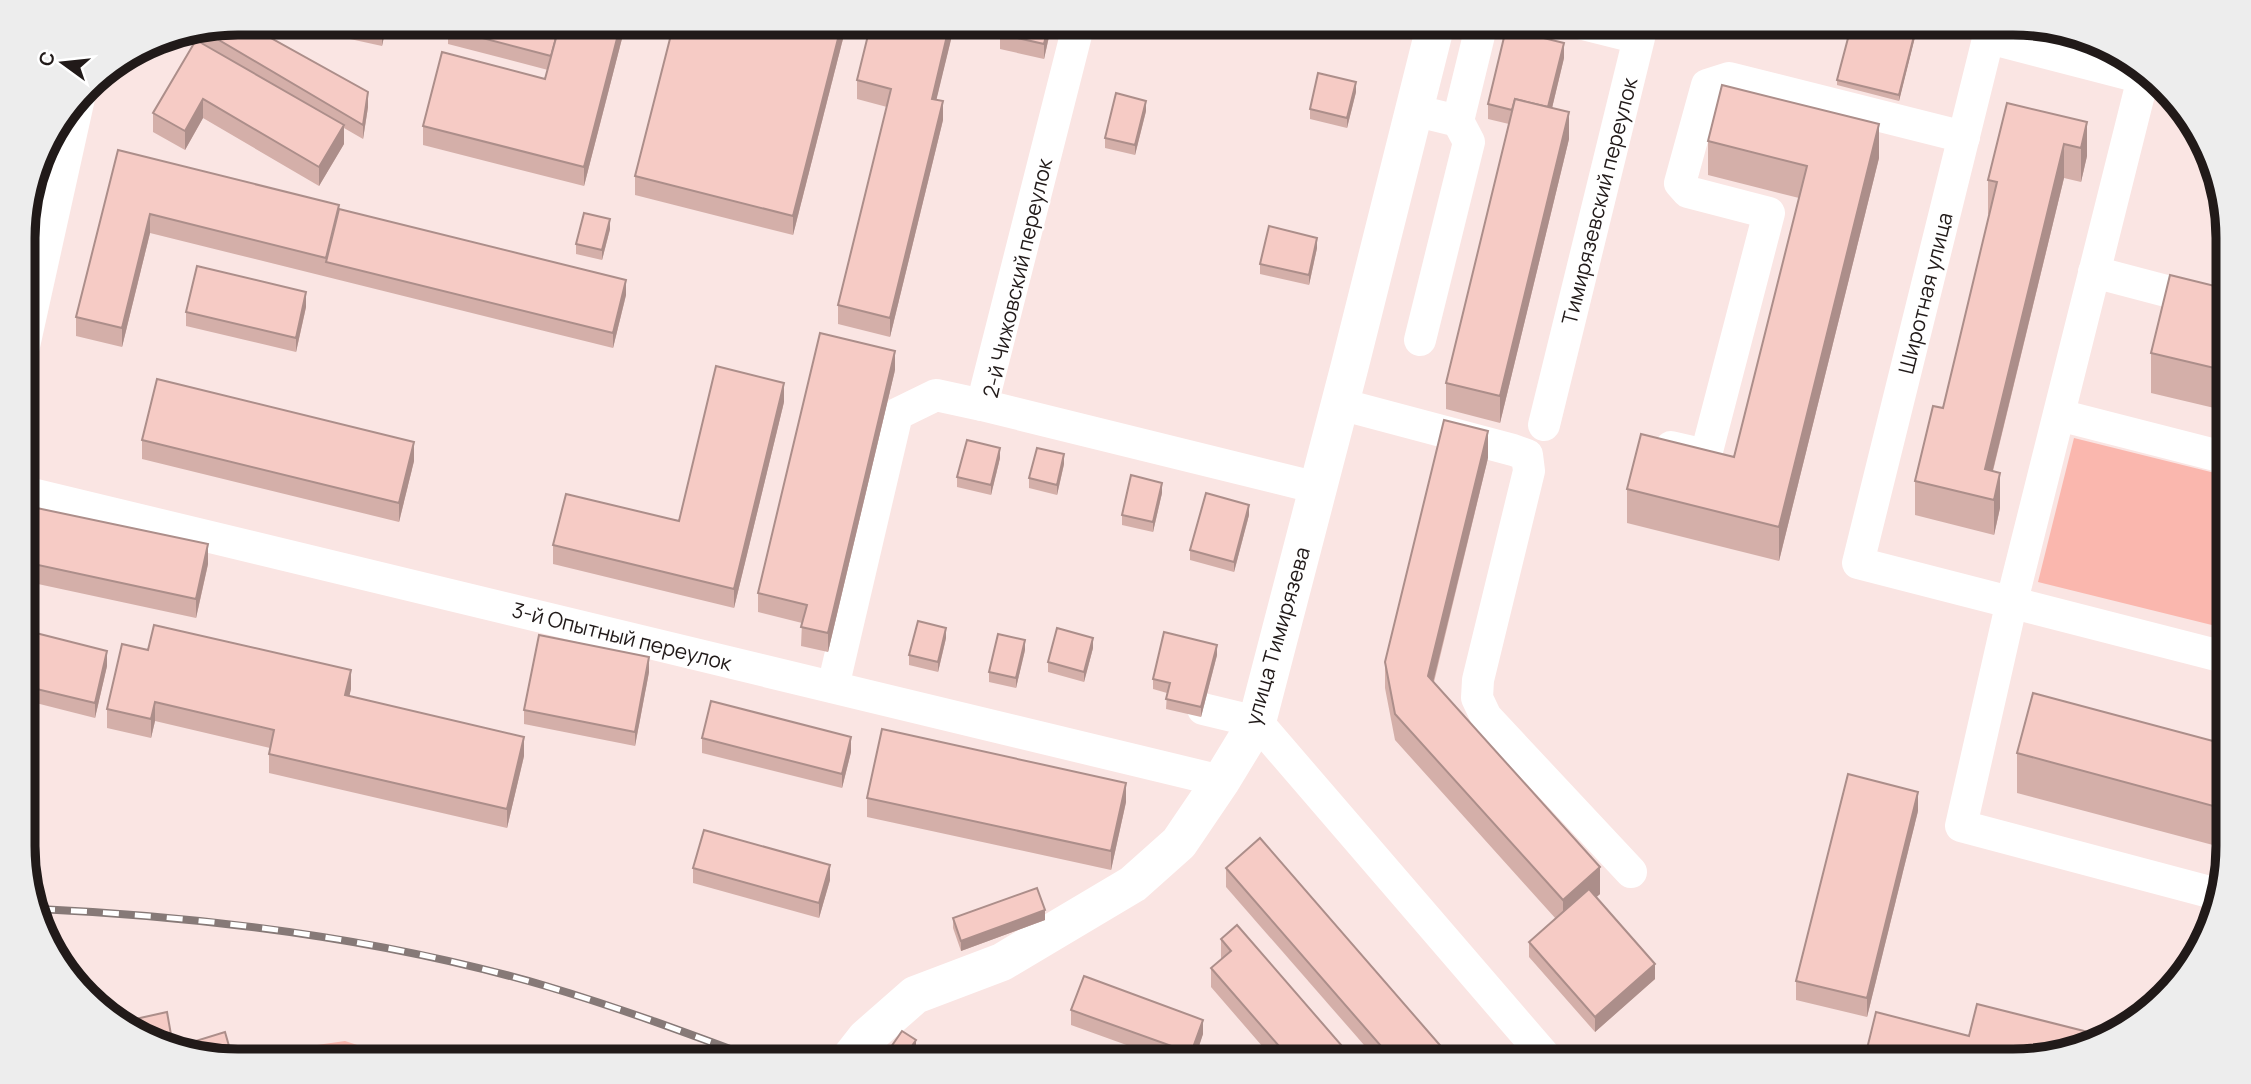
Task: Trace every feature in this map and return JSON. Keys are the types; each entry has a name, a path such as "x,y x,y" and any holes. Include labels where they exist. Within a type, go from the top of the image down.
{"main road":[{"name":"улица Тимирязева","path":"857,1049 866,1038 915,995 1002,962 1133,884 1179,843 1257,722 1433,35"}],"street":[{"name":"2-й Чижовский переулок","path":"1076,35 982,405 1318,488"},
{"path":"1420,340 1469,142 1458,121 1479,35"},
{"name":"Тимирязевский переулок","path":"1544,425 1639,38 1627,35"},
{"name":"Широтная улица","path":"1990,35 1858,563 2012,601"},
{"path":"2008,35 2127,70"},
{"path":"2134,75 2094,272 2012,601 1961,826 2210,892"},
{"path":"1644,441 1706,455 1769,213 1688,192 1680,183 1707,85 1729,78 1964,137"},
{"path":"1413,110 1458,121"},
{"path":"35,248 39,216 71,123"},
{"path":"2094,272 2216,304"},
{"path":"834,687 897,414 936,395 982,405"},
{"path":"1340,404 1527,456 1529,471 1478,680 1477,698 1486,717 1631,872"},
{"path":"2059,415 2216,455"},
{"name":"3-й Опытный переулок","path":"35,495 1221,781"},
{"path":"2012,601 2216,655"},
{"path":"1203,709 1257,722 1539,1049"}],"shaded area":[{"path":"2074,438 2216,473 2216,626 2038,582"},
{"path":"345,1041 369,1049 296,1049"}],"building":[{"path":"266,35 368,92 363,125 213,37"},
{"path":"471,35 557,35 551,56"},
{"path":"557,35 618,35 584,167 423,126 442,52 545,79"},
{"path":"671,35 839,35 793,216 635,176"},
{"path":"868,35 947,35 932,99 943,101 890,318 838,305 891,89 857,80"},
{"path":"1004,35 1046,35 1044,44"},
{"path":"1505,35 1531,35 1564,43 1548,107 1515,99 1512,110 1488,104"},
{"path":"1849,35 1914,35 1899,95 1837,80"},
{"path":"196,40 344,125 319,167 203,99 185,131 153,113"},
{"path":"1318,73 1356,82 1347,118 1310,109"},
{"path":"1722,85 1879,124 1779,527 1627,489 1641,434 1734,457 1807,166 1708,141"},
{"path":"1116,93 1146,101 1135,145 1105,138"},
{"path":"1515,99 1569,112 1500,396 1446,383"},
{"path":"2007,103 2087,122 2081,148 2064,144 1985,469 2000,473 1994,500 1915,481 1933,406 1943,408 1997,182 1988,180"},
{"path":"118,150 339,205 326,258 150,214 122,328 76,317"},
{"path":"339,209 626,280 613,333 326,262"},
{"path":"584,213 610,219 602,250 576,244"},
{"path":"1269,226 1317,238 1309,275 1260,264"},
{"path":"197,266 306,292 296,338 186,312"},
{"path":"2170,275 2216,286 2216,368 2151,353"},
{"path":"820,333 895,351 828,633 801,627 807,605 758,593"},
{"path":"716,366 784,383 734,589 553,545 566,494 679,521"},
{"path":"157,379 414,442 399,503 142,440"},
{"path":"1444,420 1488,431 1428,676 1600,867 1563,900 1395,714 1385,662"},
{"path":"967,440 1000,448 991,485 957,477"},
{"path":"1037,448 1064,454 1057,485 1029,478"},
{"path":"1131,475 1162,483 1153,522 1122,515"},
{"path":"1206,493 1249,505 1234,562 1190,550"},
{"path":"35,508 208,544 196,599 35,564"},
{"path":"918,621 946,628 938,662 909,655"},
{"path":"154,625 351,670 345,695 524,737 507,809 269,754 274,730 155,702 151,719 107,709 122,644 148,650"},
{"path":"1057,628 1093,638 1084,672 1048,662"},
{"path":"1164,632 1217,645 1201,707 1166,699 1170,683 1153,679"},
{"path":"35,633 107,651 95,703 35,689"},
{"path":"998,634 1025,640 1016,678 989,672"},
{"path":"539,635 649,657 635,732 524,710"},
{"path":"2033,693 2216,742 2216,807 2017,753"},
{"path":"711,701 851,737 842,774 702,738"},
{"path":"882,729 1126,783 1111,851 867,798"},
{"path":"1848,774 1918,792 1867,998 1796,981"},
{"path":"704,830 830,865 819,903 693,868"},
{"path":"1260,838 1443,1049 1384,1049 1226,868"},
{"path":"1037,888 1045,910 961,941 953,918"},
{"path":"1589,889 1655,964 1595,1017 1529,942"},
{"path":"1237,925 1345,1049 1282,1049 1211,968 1231,951 1221,939"},
{"path":"1084,976 1203,1020 1192,1049 1180,1049 1071,1010"},
{"path":"1977,1004 2091,1033 2053,1045 2026,1049 1867,1049 1876,1012 1969,1036"},
{"path":"167,1012 171,1037 148,1028 133,1020"},
{"path":"902,1031 916,1040 910,1049 891,1047"},
{"path":"225,1032 230,1049 198,1045 190,1043"}],"railway":[{"path":"45,909 231,924 295,932 421,955 574,994 729,1049"}]}
